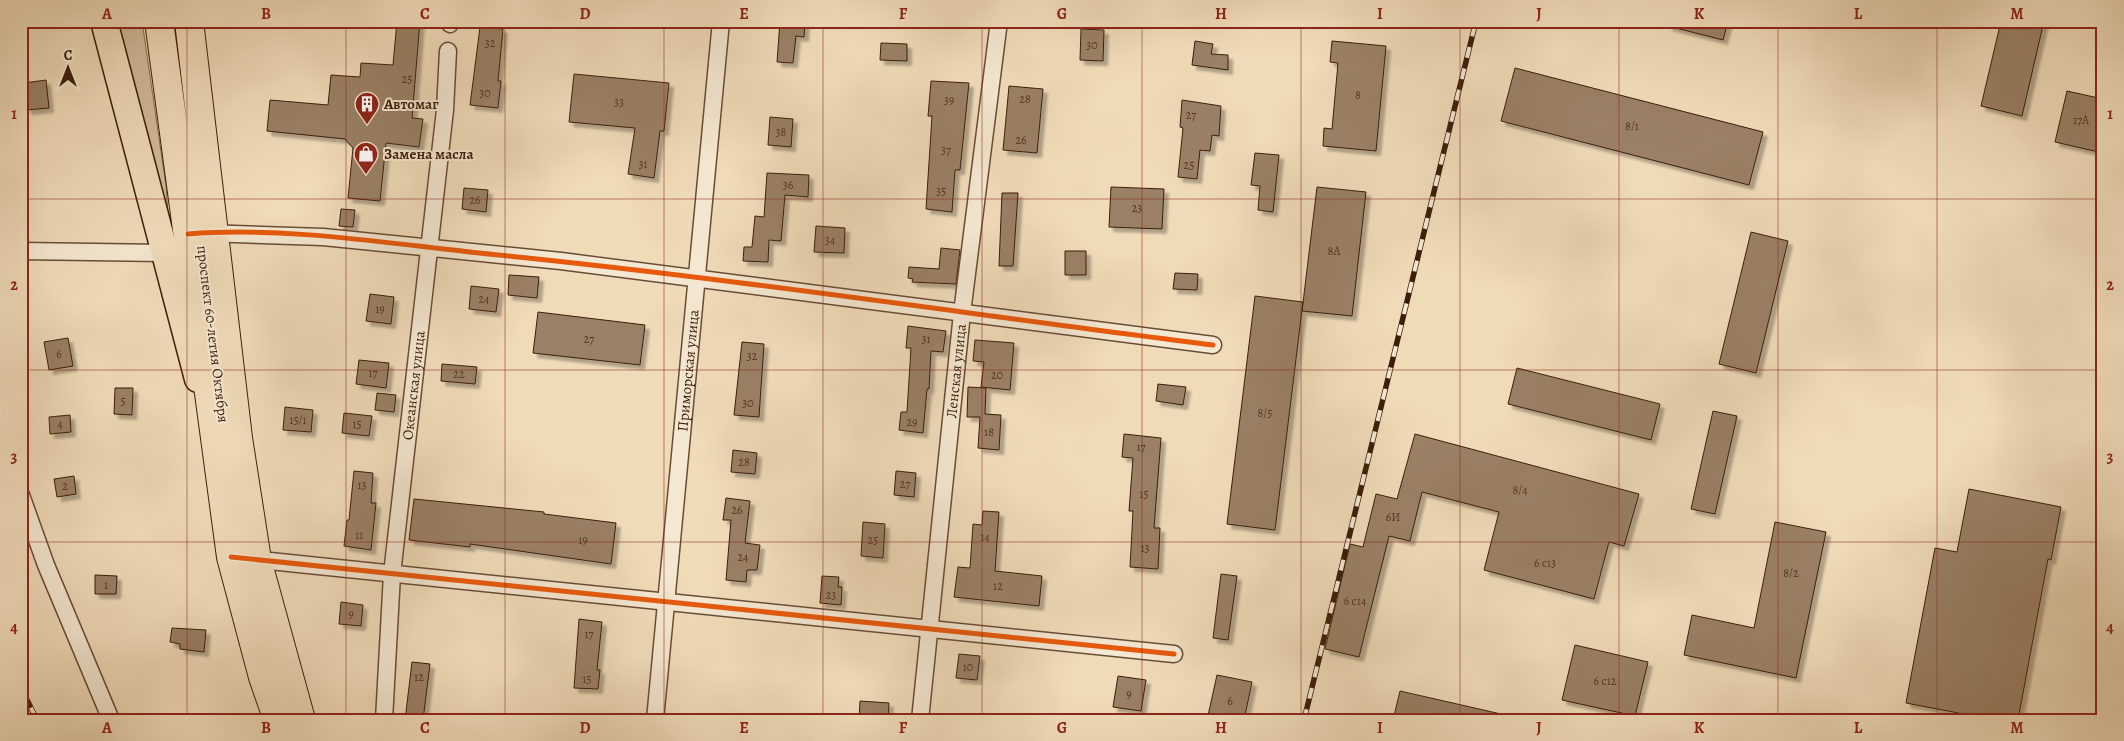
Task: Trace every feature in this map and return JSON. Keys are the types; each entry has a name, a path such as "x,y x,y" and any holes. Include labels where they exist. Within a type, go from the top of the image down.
{"highway":[{"name":"проспект 60-летия Октября","path":"160,21 215,442 244,559 264,677 278,720"},
{"name":"проспект 60-летия Октября","path":"189,21 238,438 244,559 301,720"}],"main road":[{"path":"104,21 215,442"}],"street":[{"name":"Приморская улица","path":"655,720 721,21"},
{"name":"Ленская улица","path":"920,720 962,313 999,21"},
{"name":"Океанская улица","path":"384,720 392,574 445,110 448,51"},
{"path":"188,234 215,232 323,237 430,248 696,278 1213,345"},
{"path":"21,251 164,253"},
{"path":"21,495 46,565 111,720"},
{"path":"244,559 1174,654"}],"shaded area":[{"path":"113,21 142,21 166,186 170,243"}],"building":[{"path":"397,21 420,21 412,118 423,119 419,147 386,143 380,201 348,198 353,148 345,139 267,131 270,100 328,105 331,75 360,77 361,63 393,65"},
{"path":"780,21 805,21 804,37 796,36 793,63 777,62"},
{"path":"1668,21 1728,21 1723,40 1668,26"},
{"path":"2001,21 2044,21 2022,116 1981,106"},
{"path":"480,27 503,29 498,81 501,81 498,108 470,105"},
{"path":"1081,29 1104,30 1103,61 1080,60"},
{"path":"1195,41 1213,44 1211,54 1228,55 1228,70 1192,65"},
{"path":"1332,41 1386,46 1376,151 1323,146 1324,128 1332,129 1338,63 1330,62"},
{"path":"881,43 907,44 907,61 880,60"},
{"path":"1515,68 1763,132 1749,185 1501,121"},
{"path":"574,74 669,83 664,131 660,131 654,178 628,174 635,128 569,122"},
{"path":"46,80 49,108 27,110 24,83"},
{"path":"931,81 969,83 960,170 955,170 952,212 926,209 932,116 928,116"},
{"path":"1009,86 1043,89 1037,153 1003,150"},
{"path":"2067,91 2103,99 2103,153 2055,142"},
{"path":"1182,100 1221,106 1219,136 1212,135 1210,151 1200,150 1197,179 1178,177 1183,128 1180,127"},
{"path":"770,117 793,119 791,147 768,145"},
{"path":"1255,153 1279,155 1273,212 1258,210 1260,186 1251,185"},
{"path":"767,173 809,175 808,197 785,195 781,241 769,240 768,262 743,261 744,247 752,247 755,216 764,217"},
{"path":"1111,187 1164,189 1162,229 1109,227"},
{"path":"1317,187 1366,192 1352,316 1302,311"},
{"path":"464,188 488,190 486,212 462,209"},
{"path":"1002,193 1018,193 1013,266 999,266"},
{"path":"341,209 355,210 353,227 339,226"},
{"path":"816,226 845,228 844,253 814,252"},
{"path":"1751,232 1788,241 1756,373 1719,364"},
{"path":"941,248 960,250 956,284 912,282 913,279 908,278 909,267 939,269"},
{"path":"1065,251 1086,251 1086,275 1065,275"},
{"path":"1175,273 1198,274 1197,290 1173,289"},
{"path":"509,275 539,277 537,298 508,295"},
{"path":"471,286 499,289 496,312 469,309"},
{"path":"370,294 394,297 391,324 366,321"},
{"path":"1255,296 1303,302 1275,530 1227,524"},
{"path":"538,312 645,325 640,365 533,353"},
{"path":"908,326 946,331 943,352 931,351 929,389 927,389 923,433 899,430 901,412 907,412 911,348 906,348"},
{"path":"68,338 73,366 49,370 44,342"},
{"path":"975,340 1014,343 1010,390 981,387 984,362 973,361"},
{"path":"742,342 764,344 759,417 734,415"},
{"path":"359,360 389,363 386,388 356,384"},
{"path":"442,364 477,367 475,384 441,381"},
{"path":"1517,368 1660,404 1651,440 1508,404"},
{"path":"1158,384 1186,387 1183,405 1156,401"},
{"path":"968,387 986,388 985,414 1001,415 999,450 978,448 980,417 967,417"},
{"path":"115,388 133,388 132,415 114,414"},
{"path":"377,393 396,395 394,412 375,410"},
{"path":"285,407 313,410 311,432 283,430"},
{"path":"1713,411 1737,416 1715,514 1691,509"},
{"path":"344,413 372,416 369,436 342,433"},
{"path":"70,415 71,432 50,434 49,417"},
{"path":"1124,434 1161,438 1154,528 1160,528 1158,569 1130,567 1133,511 1129,511 1133,458 1122,457"},
{"path":"1415,434 1639,494 1624,546 1609,542 1594,599 1484,570 1499,512 1422,492 1410,541 1389,536 1359,657 1325,649 1350,544 1363,547 1376,494 1397,499"},
{"path":"733,450 757,453 755,474 731,472"},
{"path":"354,471 373,473 371,503 376,503 371,550 344,546 347,520 349,520"},
{"path":"896,471 916,473 914,497 894,495"},
{"path":"74,476 76,494 57,497 54,479"},
{"path":"1969,489 2061,507 2051,560 2048,559 2018,720 1995,720 1906,703 1935,548 1957,552"},
{"path":"726,498 750,501 745,543 760,545 757,570 747,570 746,582 726,580 731,520 723,520"},
{"path":"414,499 544,512 544,514 616,523 611,564 470,544 470,547 409,540"},
{"path":"983,511 999,512 995,571 1042,576 1039,606 954,597 958,567 970,568 973,524 982,525"},
{"path":"863,522 885,524 883,558 861,556"},
{"path":"1775,522 1826,532 1796,678 1684,655 1692,615 1754,628"},
{"path":"1221,574 1237,576 1228,640 1213,638"},
{"path":"95,575 117,576 116,594 95,594"},
{"path":"822,576 839,577 838,587 842,587 841,605 820,603"},
{"path":"341,602 363,605 361,626 339,624"},
{"path":"579,619 602,622 597,670 600,670 598,689 574,688"},
{"path":"172,628 206,630 204,652 180,649 180,644 170,642"},
{"path":"1575,645 1648,662 1635,716 1562,700"},
{"path":"959,654 980,656 977,680 956,678"},
{"path":"412,662 430,664 423,720 405,720"},
{"path":"1217,675 1252,682 1244,720 1207,720"},
{"path":"1118,676 1146,680 1141,711 1113,707"},
{"path":"1400,691 1501,714 1501,720 1393,720"},
{"path":"860,701 889,703 888,720 859,720"}],"railway":[{"path":"1304,720 1476,21"},
{"path":"21,688 37,720"}],"cycle path":[{"path":"188,234 265,232 382,242 677,275 1213,345"},
{"path":"231,557 1174,654"}],"place":[{"name":"Автомаг","path":"367,125"},
{"name":"Замена масла","path":"366,175"}]}
